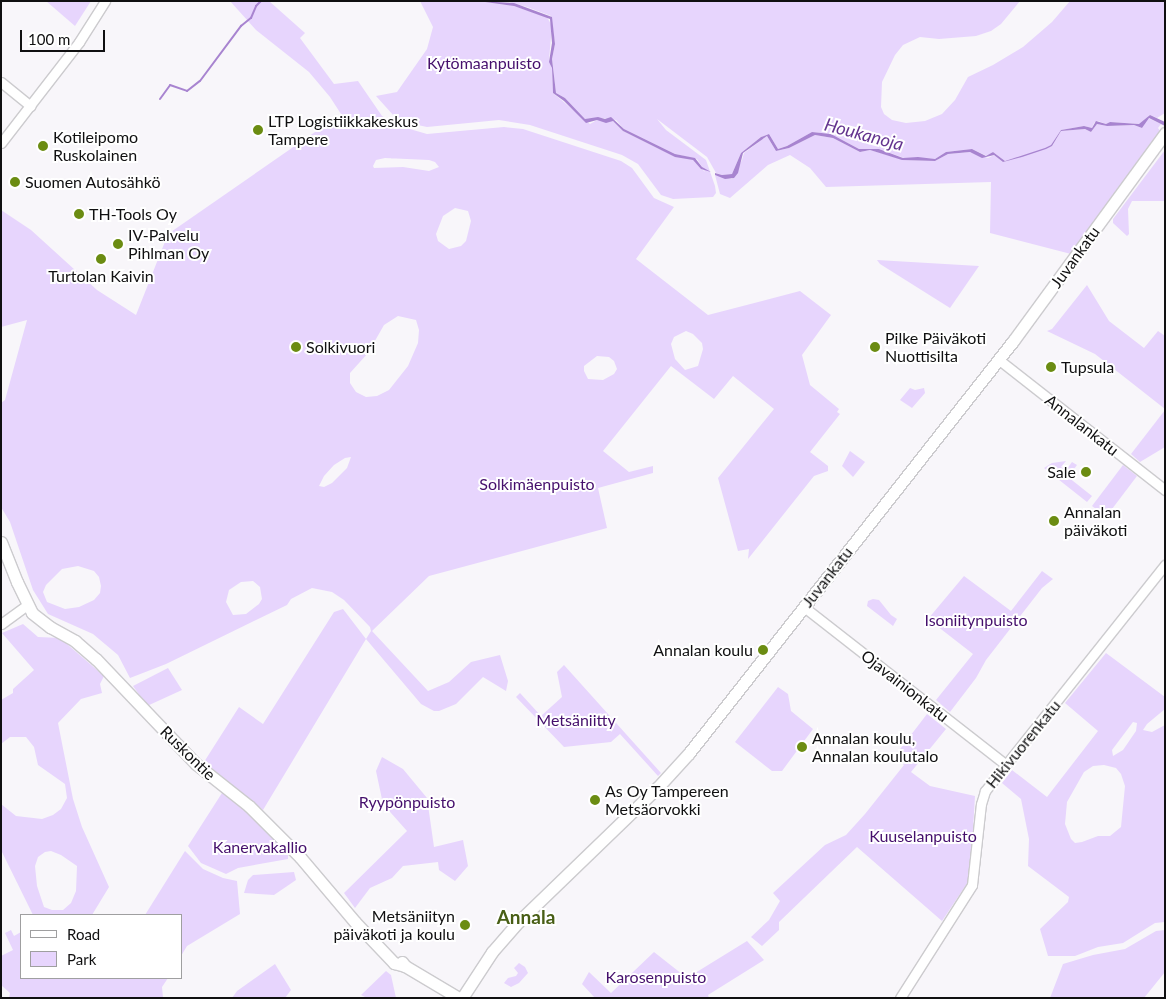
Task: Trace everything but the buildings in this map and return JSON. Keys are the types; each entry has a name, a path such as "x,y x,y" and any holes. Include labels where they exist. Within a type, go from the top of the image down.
{"main road":[{"name":"Juvankatu","path":"460,998 492,952 518,922 652,793 680,763 998,359 1165,133"},
{"name":"Ruskontie","path":"1,542 27,605 42,622 85,649 196,764 257,814 309,866 355,922 396,964 405,966 460,998"}],"street":[{"path":"1,143 88,29 105,1"},
{"path":"1,82 31,106"},
{"name":"Annalankatu","path":"998,359 1165,490"},
{"name":"Hikivuorenkatu","path":"900,998 972,885 982,797 1165,565"},
{"path":"1,624 27,605"},
{"name":"Ojavainionkatu","path":"804,606 1006,765"}],"green space":[{"path":"46,1 91,1 75,26"},
{"name":"Solkimäenpuisto","path":"230,1 269,1 305,33 300,38 334,84 358,81 382,116 396,125 427,134 504,127 523,129 621,161 632,168 654,198 674,207 636,259 708,315 800,291 831,315 802,355 810,385 839,409 837,412 840,414 810,452 828,466 828,471 814,476 748,559 749,549 738,551 718,478 774,409 733,376 714,399 671,366 603,451 629,472 653,466 653,473 598,488 607,528 429,576 372,631 428,691 449,682 471,662 500,655 508,681 506,691 483,677 456,704 439,711 434,711 421,704 366,639 371,631 370,627 344,600 332,592 312,588 291,599 287,605 166,664 130,678 118,655 93,634 48,614 33,590 10,522 1,507 1,403 5,400 27,320 1,327 1,210 31,230 97,290 136,315 168,234 341,114 330,97 309,72 256,30","holes":["385,158 429,160 435,162 439,167 429,171 403,167 374,168 376,160","455,208 468,211 471,221 466,241 461,246 449,249 438,241 436,234 443,216","398,316 416,320 419,330 418,343 408,366 389,390 377,396 366,397 356,392 350,383 350,373 368,353 384,325","686,331 693,334 702,343 703,349 698,366 685,370 675,359 671,344 674,337","597,356 609,357 614,361 617,369 614,374 603,380 588,379 584,366","351,457 347,468 332,483 324,487 319,486 324,476 334,465 345,458","78,566 94,571 99,577 101,586 100,593 94,600 79,607 65,609 47,602 43,592 46,585 62,569","253,581 260,587 262,599 259,604 246,614 233,615 226,602 229,590 241,582"]},
{"name":"Kytömaanpuisto","path":"420,1 478,1 514,6 547,17 552,26 549,60 552,68 553,93 590,124 597,120 613,121 623,131 659,149 693,160 705,172 697,159 675,154 624,129 616,120 601,118 585,119 565,98 556,93 552,59 555,44 551,16 504,1 1020,1 1001,24 991,31 976,36 939,39 920,37 903,45 895,55 882,82 881,107 884,114 892,120 906,123 925,121 942,114 955,100 968,77 1023,47 1052,22 1070,1 1165,1 1165,113 1157,118 1150,115 1140,124 1110,122 1106,124 1098,121 1094,123 1092,128 1084,126 1061,130 1051,145 1046,148 1052,146 1061,131 1085,129 1091,132 1097,124 1107,126 1134,125 1142,128 1148,118 1161,124 1158,128 1161,132 1071,254 990,233 991,182 826,187 810,168 790,155 768,165 730,198 720,194 715,175 732,179 744,153 767,136 776,151 789,148 815,135 833,138 860,152 870,150 904,160 935,161 948,154 970,152 988,158 994,155 1003,162 1040,150 1005,161 993,152 987,156 972,149 946,152 935,159 904,158 879,149 859,149 831,134 812,132 778,149 769,134 761,137 741,153 732,174 722,175 716,173 707,157 657,119 666,130 706,160 715,186 716,193 713,197 673,199 661,195 638,164 622,155 530,125 499,120 427,127 413,124 394,116 376,96 397,92 427,49 433,27"},
{"path":"1165,150 1165,201 1132,201 1128,209 1129,234 1127,236 1113,223 1113,219"},
{"path":"877,260 979,266 950,308 880,264"},
{"path":"1087,285 1109,321 1144,348 1158,331 1165,336 1165,409 1095,354 1047,331 1052,329"},
{"path":"910,388 915,390 924,388 925,393 912,408 900,400"},
{"path":"1165,410 1165,447 1140,462 1131,454"},
{"path":"850,451 865,462 853,477 842,466"},
{"path":"1066,461 1061,467 1066,470 1072,462 1077,465 1068,477 1092,496 1087,502 1044,468 1052,463"},
{"path":"1123,465 1137,476 1106,517 1092,506"},
{"name":"Isoniitynpuisto","path":"1042,571 1053,579 1042,588 986,660 976,678 950,712 936,700 973,654 928,619 964,576 1011,611"},
{"path":"873,599 879,600 891,615 897,619 893,626 867,606 868,601"},
{"path":"343,609 366,639 263,810 204,762 239,707 263,724 334,612"},
{"path":"23,624 38,637 60,638 104,676 100,684 102,693 81,699 58,723 73,799 82,827 109,887 93,914 33,914 1,850 1,804 16,816 42,819 53,815 61,809 67,798 65,784 38,765 34,747 26,737 10,737 1,744 1,700 13,693 13,689 34,670 2,633","holes":["51,851 61,855 77,866 76,891 71,903 63,910 52,910 44,907 37,886 35,866 38,857 45,852"]},
{"path":"1106,653 1165,697 1165,709 1147,724 1143,730 1152,732 1165,725 1165,922 1155,923 1123,943 1098,947 1075,956 1048,956 1040,929 1068,902 1069,897 1028,866 1029,839 1021,799 1002,783 1012,770 1047,797 1098,731 1065,703","holes":["1133,722 1137,723 1136,731 1123,750 1113,756 1112,750","1104,765 1116,768 1121,774 1125,786 1121,827 1110,836 1098,836 1075,843 1071,839 1065,824 1067,802 1084,772 1093,766"]},
{"name":"Metsäniitty","path":"564,665 661,773 658,776 620,734 611,742 564,747 516,697 520,693 541,716 562,697 557,672"},
{"path":"168,668 182,690 147,706 133,686"},
{"path":"778,687 788,694 791,711 813,729 782,771 772,771 735,742"},
{"name":"Kuuselanpuisto","path":"927,714 946,729 911,772 930,786 975,796 970,879 942,921 857,847 779,922 779,930 762,946 751,937 769,920 780,901 773,893 825,845 846,835 865,814 904,765 894,757"},
{"name":"Ryypönpuisto","path":"382,757 403,769 427,798 434,847 463,840 468,866 455,881 439,870 438,862 403,866 392,878 370,888 355,908 344,893 407,831 383,804 376,771"},
{"name":"Kanervakallio","path":"222,793 257,819 288,851 288,859 238,868 226,874 201,863 188,846"},
{"path":"185,851 203,869 223,878 237,881 240,914 187,946 182,954 182,914 146,914"},
{"path":"294,872 296,880 274,895 244,893 248,880 253,875"},
{"path":"11,930 14,936 20,933 20,979 167,979 162,987 163,998 9,998 10,993 1,985 1,956 13,950 5,933"},
{"path":"1165,930 1165,972 1144,998 1050,998 1063,964 1093,955 1125,949 1156,931"},
{"name":"Karosenpuisto","path":"747,941 764,960 708,995 709,998 595,998 582,984 589,972 611,993 654,952 687,978"},
{"path":"519,963 525,967 528,973 519,983 511,987 504,983 508,978 516,976 518,973 514,968"},
{"path":"275,964 291,990 285,998 232,998 237,991"},
{"path":"386,971 391,975 396,998 367,998 361,995"}],"shaded area":[{"path":"478,1 514,3 552,17 555,44 552,59 556,93 565,98 585,119 598,117 605,119 611,117 624,129 675,154 695,158 702,167 711,172 701,169 693,160 675,157 623,131 613,121 606,123 597,120 586,123 553,93 552,68 549,62 552,43 550,19 514,6"},
{"path":"1150,115 1165,122 1165,126 1149,118 1142,128 1134,125 1107,126 1097,124 1091,132 1085,129 1061,131 1052,146 1003,162 994,155 982,158 970,152 948,154 935,161 902,160 870,150 860,152 833,138 815,135 789,148 776,151 767,136 743,153 738,173 734,178 725,179 715,175 715,173 722,175 732,174 741,153 761,137 769,134 778,149 812,132 831,134 859,149 879,149 903,158 935,159 946,152 972,149 986,156 993,152 1005,161 1051,145 1061,130 1084,126 1092,128 1096,121 1106,124 1110,122 1139,124"}],"waterway":[{"path":"160,99 170,85 187,91 200,81 241,26 251,18 256,6 261,1"}],"place":[{"name":"LTP Logistiikkakeskus Tampere","path":"258,130"},
{"name":"Kotileipomo Ruskolainen","path":"43,146"},
{"name":"Suomen Autosähkö","path":"15,182"},
{"name":"TH-Tools Oy","path":"79,214"},
{"name":"IV-Palvelu Pihlman Oy","path":"118,244"},
{"name":"Turtolan Kaivin","path":"101,259"},
{"name":"Solkivuori","path":"296,347"},
{"name":"Pilke Päiväkoti Nuottisilta","path":"875,347"},
{"name":"Tupsula","path":"1051,367"},
{"name":"Sale","path":"1086,472"},
{"name":"Annalan päiväkoti","path":"1054,521"},
{"name":"Annalan koulu","path":"763,650"},
{"name":"Annalan koulu, Annalan koulutalo","path":"802,747"},
{"name":"As Oy Tampereen Metsäorvokki","path":"595,800"},
{"name":"Metsäniityn päiväkoti ja koulu","path":"465,925"}],"district":[{"name":"Annala","path":"526,917"}],"water label":[{"name":"Houkanoja","path":"864,134"}]}
